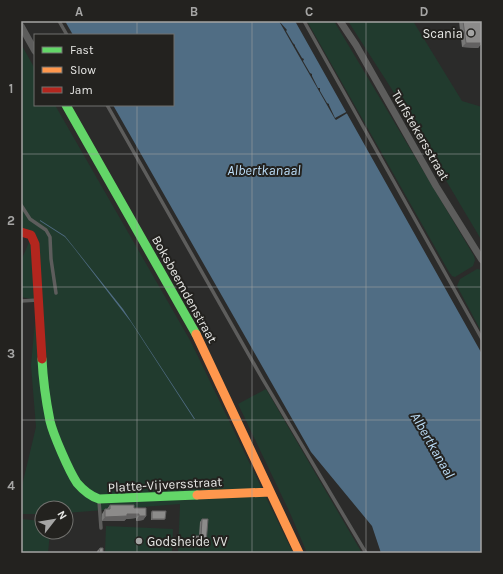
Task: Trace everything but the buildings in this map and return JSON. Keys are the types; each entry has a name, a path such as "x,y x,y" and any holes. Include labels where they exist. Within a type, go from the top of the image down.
{"street":[{"name":"Turfstekersstraat","path":"340,21 356,46 436,186 482,260"},
{"path":"21,26 34,49"},
{"name":"Boksbeemdenstraat","path":"67,106 194,329 270,492"},
{"name":"Platte-Vijversstraat","path":"21,232 30,234 35,244 43,376 50,422 61,450 77,482 87,493 99,500 270,492"},
{"path":"270,492 299,553"}],"lane":[{"path":"59,21 66,34"},
{"path":"304,21 482,339"},
{"path":"108,106 262,378 366,553"},
{"path":"21,204 30,219 46,230 50,237 51,259 56,293"},
{"path":"21,301 38,300"},
{"path":"99,500 101,528"}],"green space":[{"path":"307,21 334,21 474,256 475,260 473,266 455,277 449,272"},
{"path":"348,21 413,21 462,101 482,107 482,241 391,88"},
{"path":"21,44 34,67 34,106 56,106 191,342 293,553 178,553 180,504 74,512 74,500 34,500 34,514 21,514 21,490 36,427 31,365 37,300 21,297 21,261 33,233 21,235"},
{"path":"477,269 482,270 482,333 457,286 460,279"},
{"path":"266,389 362,553 307,553 290,513 238,404"},
{"path":"21,519 34,520 34,540 49,540 48,553 21,553"},
{"name":"Godsheide VV","path":"106,526 173,529 172,553 105,553"}],"water":[{"name":"Albertkanaal","path":"65,21 295,21 482,354 482,553 381,553 372,526 311,452 114,106 174,106 174,34 72,34"},
{"path":"40,220 65,236 123,309 195,419 131,322 74,248 65,237"}],"pier":[{"path":"279,21 287,30 286,31 293,43 304,59 303,61 329,104 335,118 348,111 349,112 336,120 335,119"}],"traffic: fast":[{"path":"67,106 196,334"},
{"path":"42,359 50,421 70,470 77,483 84,490 99,499 197,495"}],"traffic: slow":[{"path":"196,334 299,553"},
{"path":"197,495 270,492"}],"traffic: jam":[{"path":"21,232 31,235 35,244 42,359"}],"place":[{"name":"Scania","path":"471,33"},
{"name":"Godsheide VV","path":"139,541"}]}
